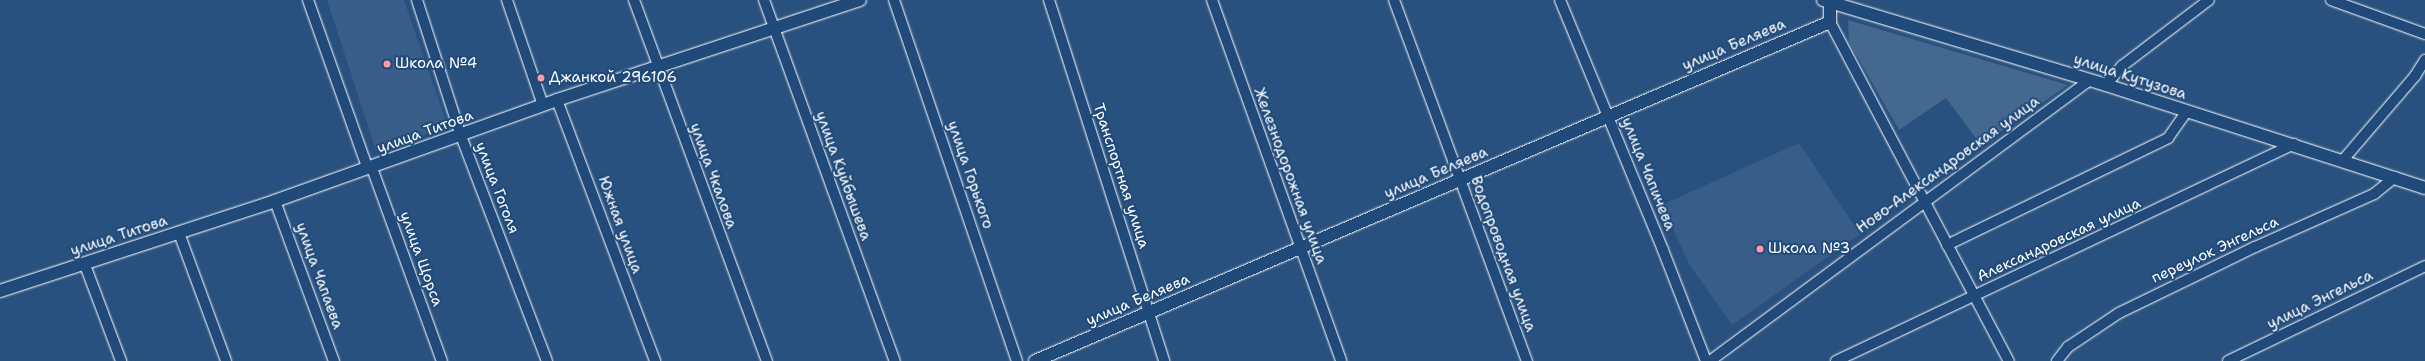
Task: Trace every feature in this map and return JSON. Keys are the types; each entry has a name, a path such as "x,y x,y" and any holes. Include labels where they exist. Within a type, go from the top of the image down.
{"main road":[{"name":"улица Титова","path":"0,291 275,201 461,136 557,100 773,30 860,0"},
{"name":"улица Кутузова","path":"1827,0 2090,80 2186,112 2294,144 2425,188"},
{"path":"1827,0 1830,22"},
{"name":"улица Беляева","path":"1035,361 1830,22"}],"street":[{"name":"улица Щорса","path":"308,0 442,361"},
{"name":"улица Гоголя","path":"417,0 461,136 547,361"},
{"path":"507,0 543,105"},
{"name":"улица Чкалова","path":"634,0 657,68 767,361"},
{"name":"улица Куйбышева","path":"764,0 773,30 895,361"},
{"name":"улица Горького","path":"894,0 1017,361"},
{"name":"Транспортная улица","path":"1049,0 1164,361"},
{"name":"Железнодорожная улица","path":"1212,0 1341,361"},
{"name":"Водопроводная улица","path":"1394,0 1527,361"},
{"name":"улица Чапичева","path":"1560,0 1706,361"},
{"path":"2106,85 2122,66 2209,0"},
{"path":"2331,0 2425,34"},
{"path":"1830,22 2009,361"},
{"path":"2343,160 2415,76 2425,60"},
{"name":"Ново-Александровская улица","path":"1710,361 1924,201 2090,80"},
{"name":"Южная улица","path":"557,100 655,361"},
{"path":"1947,245 2168,138 2186,112"},
{"name":"Александровская улица","path":"1836,361 2294,144"},
{"name":"переулок Энгельса","path":"2056,361 2068,347 2119,313 2255,246 2374,194 2395,178"},
{"name":"улица Чапаева","path":"275,201 334,361"},
{"path":"179,233 226,361"},
{"path":"85,264 121,361"},
{"name":"улица Энгельса","path":"2228,361 2425,266"}],"shaded area":[{"name":"Школа №4","path":"327,0 404,0 448,127 376,151"},
{"path":"1848,20 2068,85 1981,145 1946,98 1899,130 1849,42"},
{"name":"Школа №3","path":"1799,143 1860,234 1732,325 1689,264 1662,205"}],"place":[{"name":"Школа №4","path":"387,64"},
{"name":"Джанкой 296106","path":"541,78"},
{"name":"Школа №3","path":"1760,249"}]}
